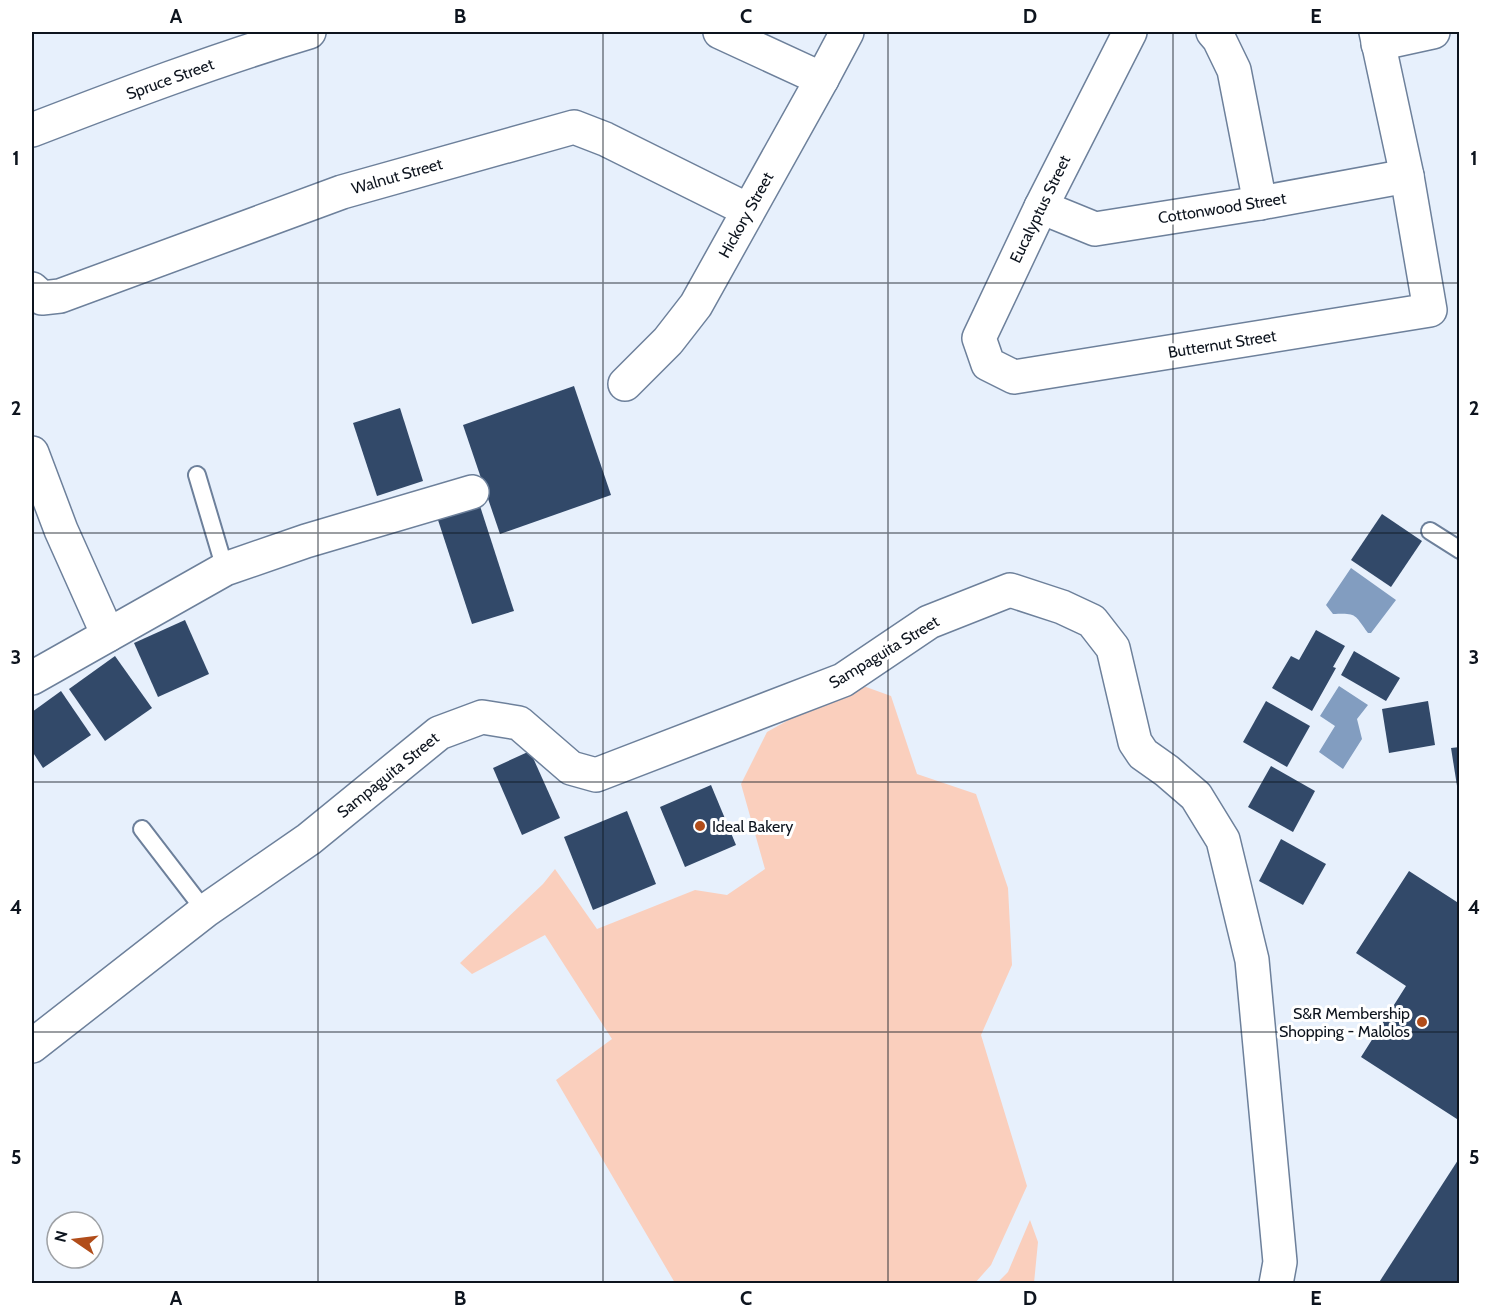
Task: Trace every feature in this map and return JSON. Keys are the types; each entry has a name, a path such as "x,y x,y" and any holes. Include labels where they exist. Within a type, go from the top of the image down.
{"street":[{"name":"Spruce Street","path":"32,130 262,46 309,32"},
{"path":"720,32 822,79"},
{"name":"Hickory Street","path":"625,384 668,341 696,305 847,32"},
{"name":"Eucalyptus Street","path":"1014,377 988,364 979,338 1041,207 1130,32"},
{"path":"1213,32 1219,39 1234,70 1260,203"},
{"path":"1407,176 1377,38 1433,32"},
{"name":"Walnut Street","path":"37,293 60,296 342,192 574,127 606,139 748,210"},
{"name":"Cottonwood Street","path":"1041,207 1095,229 1260,203 1407,176"},
{"name":"Butternut Street","path":"1014,377 1430,310 1407,176"},
{"path":"32,453 61,530 108,635"},
{"path":"32,678 225,569 306,541 472,492"},
{"name":"Sampaguita Street","path":"32,1046 205,911 309,839 440,733 482,717 519,723 571,768 596,775 843,680 929,622 1010,590 1062,607 1092,621 1113,648 1135,742 1143,754 1196,796 1223,840 1252,960 1280,1262 1276,1284"}],"lane":[{"path":"197,475 225,569"},
{"path":"1430,531 1460,550"},
{"path":"142,829 205,911"}],"shaded area":[{"path":"855,683 891,696 917,774 976,794 1008,888 1012,965 981,1035 1027,1186 991,1265 975,1283 675,1283 556,1080 612,1039 545,935 472,974 460,963 543,884 555,869 597,929 695,890 727,895 765,869 741,784 767,732"},
{"path":"1030,1220 1038,1242 1034,1283 997,1283 1008,1272"}],"water":[{"path":"1351,568 1396,600 1371,633 1368,633 1354,616 1333,614 1326,605"},
{"path":"1339,686 1368,705 1357,719 1362,739 1343,769 1319,752 1335,726 1320,716"}],"building":[{"path":"574,386 611,495 500,534 463,425"},
{"path":"400,408 423,481 377,496 353,423"},
{"path":"480,506 514,611 472,624 438,520"},
{"path":"1382,514 1422,541 1391,587 1351,560"},
{"path":"185,620 209,674 158,697 134,643"},
{"path":"1316,630 1345,646 1333,667 1336,668 1312,711 1272,688 1291,656 1299,660"},
{"path":"1354,651 1400,678 1386,701 1341,675"},
{"path":"115,656 152,708 105,741 69,689"},
{"path":"61,691 91,735 43,768 32,751 32,712"},
{"path":"1266,701 1310,726 1287,767 1243,742"},
{"path":"1428,701 1435,745 1389,753 1382,709"},
{"path":"1460,747 1460,792 1458,792 1451,748"},
{"path":"530,751 560,818 522,835 493,768"},
{"path":"1271,766 1315,791 1293,832 1248,807"},
{"path":"711,785 736,845 685,867 660,807"},
{"path":"627,811 656,884 593,910 564,837"},
{"path":"1281,839 1326,864 1303,905 1259,881"},
{"name":"S&R Membership Shopping - Malolos","path":"1409,871 1460,904 1460,1121 1361,1057 1406,986 1356,953"},
{"path":"1460,1157 1460,1284 1378,1284"}],"place":[{"name":"Ideal Bakery","path":"700,826"},
{"name":"S&R Membership Shopping - Malolos","path":"1422,1022"}]}
